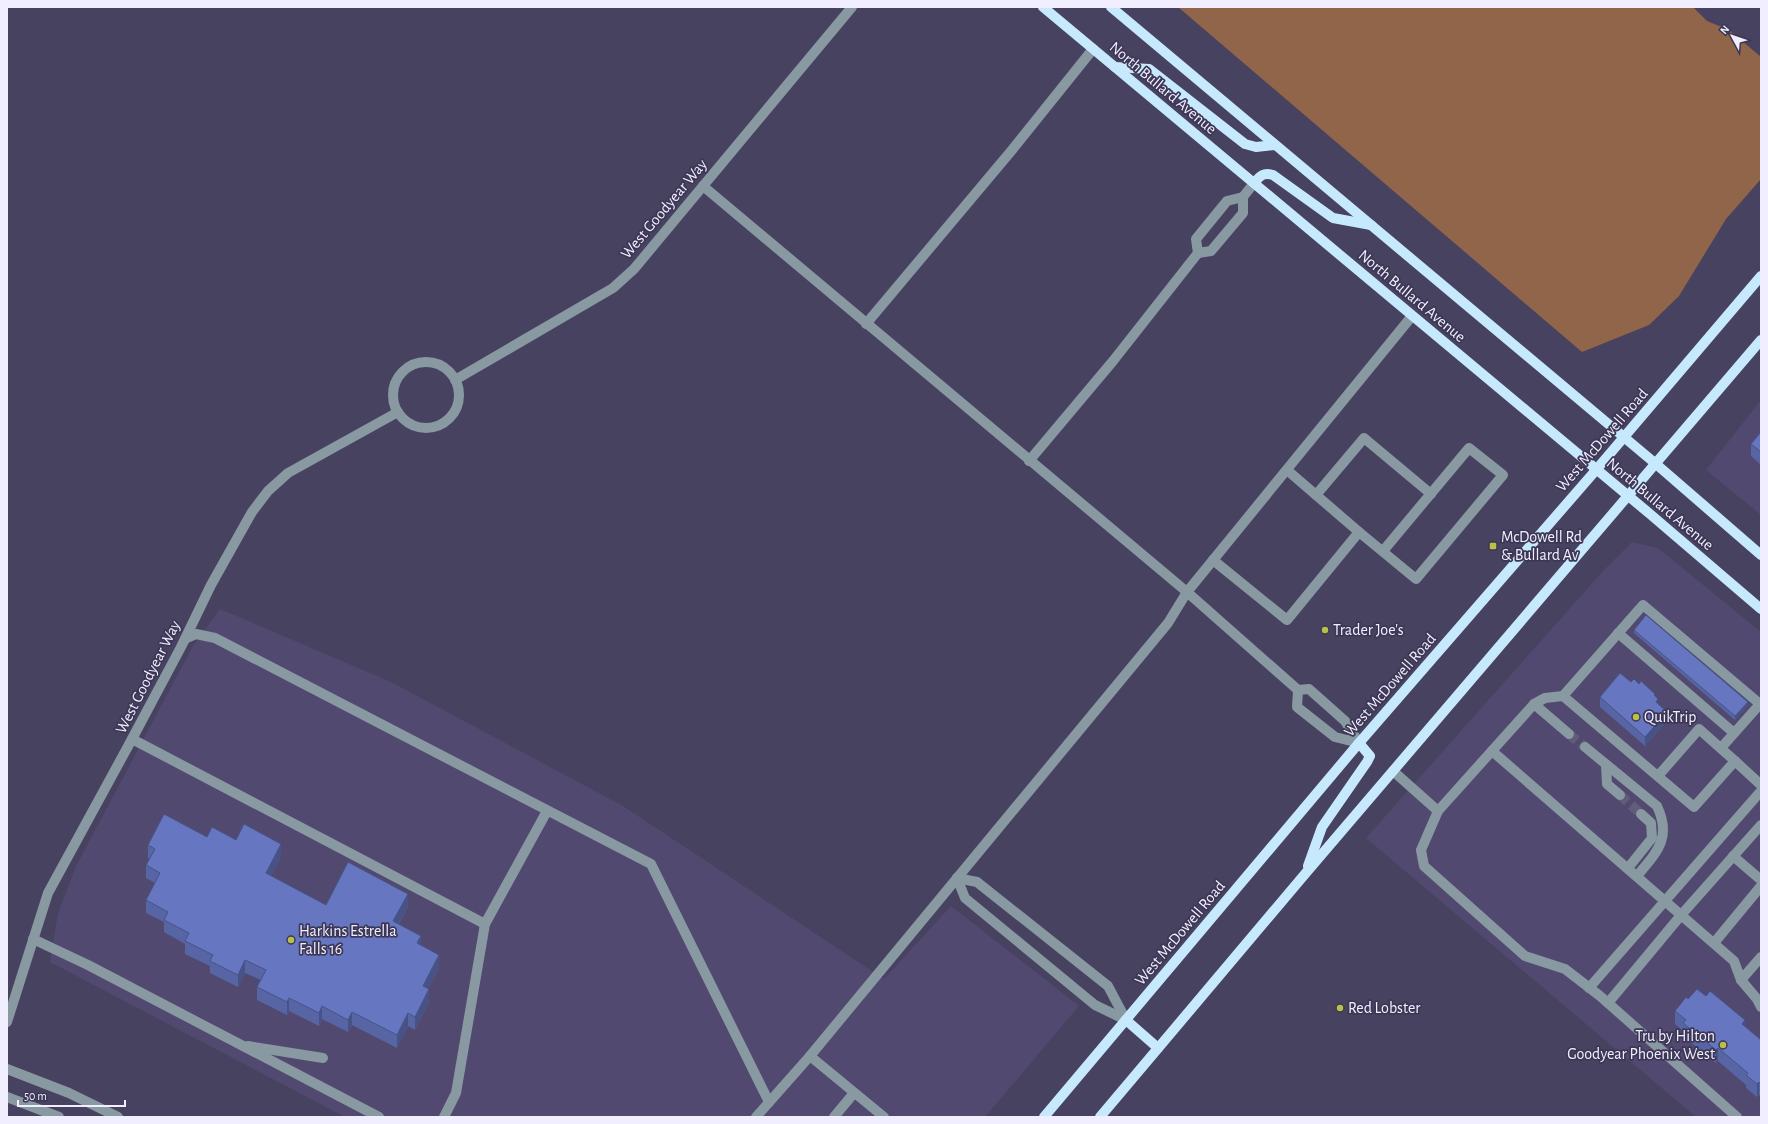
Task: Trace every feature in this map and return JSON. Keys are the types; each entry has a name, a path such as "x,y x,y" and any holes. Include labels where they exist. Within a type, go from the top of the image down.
{"main road":[{"name":"North Bullard Avenue","path":"1043,7 1629,496 1761,609"},
{"name":"North Bullard Avenue","path":"1111,7 1625,437 1761,555"},
{"path":"1115,67 1149,69 1245,144 1256,147 1275,145"},
{"path":"1254,183 1262,175 1267,173 1273,175 1333,218 1371,225"},
{"name":"West McDowell Road","path":"1044,1117 1359,743 1625,437 1761,276"},
{"path":"1100,1117 1393,770 1761,340"},
{"path":"1305,874 1322,827 1370,756 1359,743"},
{"path":"1126,1020 1158,1048"}],"street":[{"name":"West Goodyear Way","path":"455,380 613,288 634,269 852,7"},
{"path":"866,324 1012,150 1093,49"},
{"path":"1198,253 1196,239 1227,201 1243,197 1254,183"},
{"path":"703,186 1187,592 1298,690 1309,689 1345,721 1359,743"},
{"path":"1029,460 1113,361 1198,253 1211,251 1243,213 1243,197"},
{"path":"756,1117 810,1056 1168,623 1187,592 1412,316"},
{"path":"418,363 435,363 450,373 455,380 459,396 457,404 454,412 442,424 434,427 418,427 410,424 398,412 394,404 394,387 397,379 410,366 418,363"},
{"name":"West Goodyear Way","path":"7,1022 48,893 185,639 211,585 248,519 268,491 288,474 398,412"},
{"path":"1316,495 1364,438 1431,494"},
{"path":"1287,470 1416,579 1503,475 1469,448 1383,551"},
{"path":"1213,560 1287,620 1359,532"},
{"path":"1721,748 1760,704 1701,661 1643,605 1563,696 1545,698 1534,704 1438,812 1421,850 1424,866 1526,956 1565,969 1608,1003 1736,1117"},
{"path":"1618,633 1682,682 1734,733"},
{"path":"185,639 196,634 215,638 651,864 769,1102"},
{"path":"1298,690 1296,707 1335,736 1359,743"},
{"path":"1563,696 1694,807 1735,761"},
{"path":"1534,704 1569,734"},
{"path":"1658,776 1699,729 1761,785"},
{"path":"132,739 485,924"},
{"path":"1585,747 1657,806 1662,816 1664,835 1660,847 1637,876"},
{"path":"1492,751 1682,914 1734,961 1741,980 1761,1007"},
{"path":"1606,764 1607,784 1620,795"},
{"path":"1393,770 1438,812"},
{"path":"1589,988 1761,791"},
{"path":"444,1117 456,1093 485,924 547,811"},
{"path":"1628,868 1652,838 1651,823 1641,814"},
{"path":"1608,1003 1682,914 1761,825"},
{"path":"1733,856 1761,880"},
{"path":"957,878 965,898 1095,1006 1126,1020"},
{"path":"957,878 977,882 1108,986 1126,1020"},
{"path":"1714,943 1761,886"},
{"path":"33,939 379,1117"},
{"path":"1741,980 1761,957"},
{"path":"240,1045 323,1058"},
{"path":"810,1056 884,1117"},
{"path":"7,1069 69,1093 118,1117"},
{"path":"834,1117 854,1093"},
{"path":"7,1097 59,1117"}],"shaded area":[{"path":"1178,7 1693,7 1707,21 1729,30 1761,57 1761,179 1726,219 1679,296 1649,325 1582,352"},
{"path":"1761,400 1761,515 1706,470"},
{"path":"1632,542 1658,548 1761,632 1761,1117 1696,1117 1366,838 1603,571"},
{"path":"220,609 391,682 623,806 884,979 951,906 1079,1006 985,1117 345,1117 50,962 58,913 76,866 193,646"}],"building":[{"path":"1761,432 1761,452 1751,444"},
{"name":"QuikTrip","path":"1646,615 1748,702 1735,716 1634,630"},
{"name":"QuikTrip","path":"1620,673 1631,682 1634,679 1639,684 1641,681 1655,694 1654,695 1658,699 1656,702 1667,712 1645,737 1600,697"},
{"name":"Harkins Estrella Falls 16","path":"164,814 207,837 212,827 236,840 244,824 281,844 266,873 326,905 348,862 408,894 393,921 421,936 417,943 439,955 423,986 429,989 415,1017 408,1013 397,1035 352,1012 348,1020 322,1006 319,1013 289,998 287,1002 257,987 266,970 245,960 238,975 210,961 213,955 185,941 189,933 164,920 168,912 146,900 160,873 146,865 155,849 148,845"},
{"name":"Tru by Hilton Goodyear Phoenix West","path":"1697,989 1706,996 1710,991 1745,1020 1742,1024 1761,1040 1761,1084 1759,1082 1757,1084 1746,1075 1748,1073 1718,1048 1716,1050 1683,1023 1686,1020 1675,1011 1686,997 1688,999"}],"tunnel":[{"path":"1569,734 1585,747"},
{"path":"1620,795 1641,814"}],"place":[{"name":"McDowell Rd & Bullard Av","path":"1493,546"},
{"name":"Trader Joe's","path":"1325,630"},
{"name":"QuikTrip","path":"1636,717"},
{"name":"Harkins Estrella Falls 16","path":"291,940"},
{"name":"Red Lobster","path":"1340,1008"},
{"name":"Tru by Hilton Goodyear Phoenix West","path":"1723,1045"}]}
